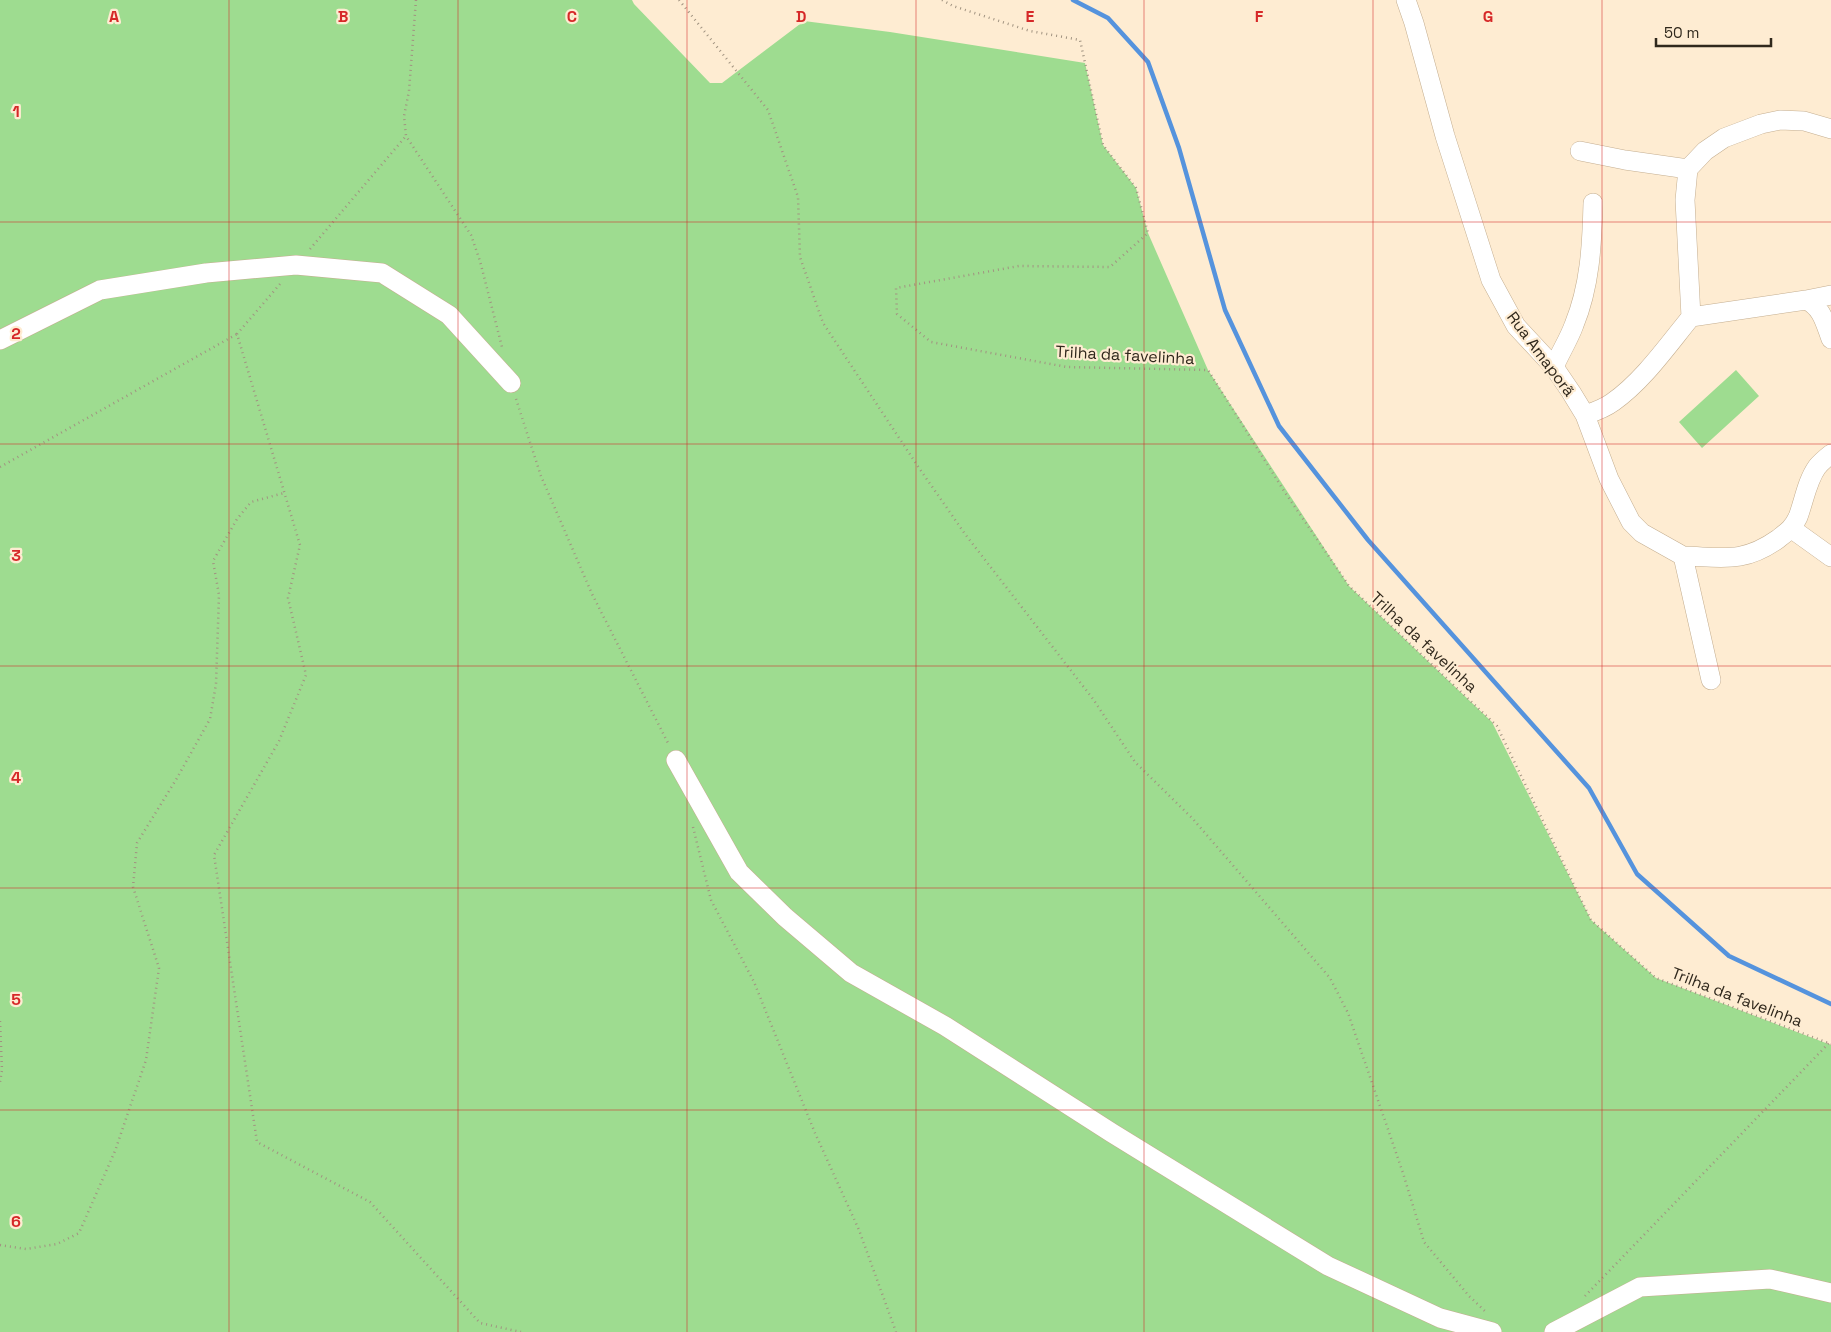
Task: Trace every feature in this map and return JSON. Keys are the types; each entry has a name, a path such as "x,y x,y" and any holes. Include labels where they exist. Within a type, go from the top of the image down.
{"street":[{"name":"Rua Amaporã","path":"1406,0 1445,136 1491,280 1516,326 1554,367 1585,415 1609,479 1631,522 1642,533 1683,556"},
{"path":"1585,415 1612,402 1631,386 1658,358 1691,317 1686,200 1688,169 1705,151 1724,138 1761,124 1780,120 1804,121 1831,129"},
{"path":"1580,151 1688,169"},
{"path":"1554,367 1574,327 1585,294 1590,262 1593,203"},
{"path":"0,340 100,290 206,273 296,265 382,273 449,315 511,383"},
{"path":"1691,317 1831,295"},
{"path":"1806,300 1820,309 1831,339"},
{"path":"1711,680 1683,556 1718,559 1738,558 1753,553 1792,529 1811,477 1818,466 1831,454"},
{"path":"1792,529 1831,557"},
{"path":"676,760 739,872 785,917 851,973 946,1026 1112,1133 1328,1266 1440,1318 1491,1324"},
{"path":"1554,1332 1640,1287 1770,1279 1831,1293"}],"path":[{"path":"679,0 768,110 798,197 800,257 823,323 916,465 965,534 1093,699 1135,762 1193,819 1330,978 1348,1013 1404,1173 1424,1242 1491,1324"},
{"name":"Trilha da favelinha","path":"942,0 953,6 1030,31 1080,40 1104,145 1136,188 1148,233 1110,267 1018,266 896,288 897,314 931,342 1067,367 1208,370 1284,491 1349,586 1497,726 1591,920 1656,978 1830,1044"},
{"path":"0,467 237,334 406,136"},
{"path":"237,334 300,545 288,598 306,675 278,741 214,855 257,1142 370,1202 480,1323 521,1332"},
{"path":"0,1245 26,1250 58,1244 79,1233 115,1151 146,1060 159,968 133,887 136,843 177,778 210,719 216,684 219,596 213,561 236,519 251,502 284,493"},
{"path":"692,826 711,900 754,982 814,1134 859,1230 896,1332"},
{"path":"0,1022 2,1070 0,1082"},
{"path":"1584,1297 1830,1044"}],"green space":[{"path":"0,0 632,0 710,83 722,83 804,21 890,32 1085,63 1103,145 1136,188 1148,233 1208,370 1349,586 1492,722 1591,920 1656,978 1831,1045 1831,1332 0,1332"},
{"path":"1736,370 1759,396 1702,448 1679,422"}],"waterway":[{"path":"1073,0 1108,18 1148,62 1179,148 1225,310 1279,426 1368,540 1589,788 1637,874 1729,956 1831,1004"}]}
